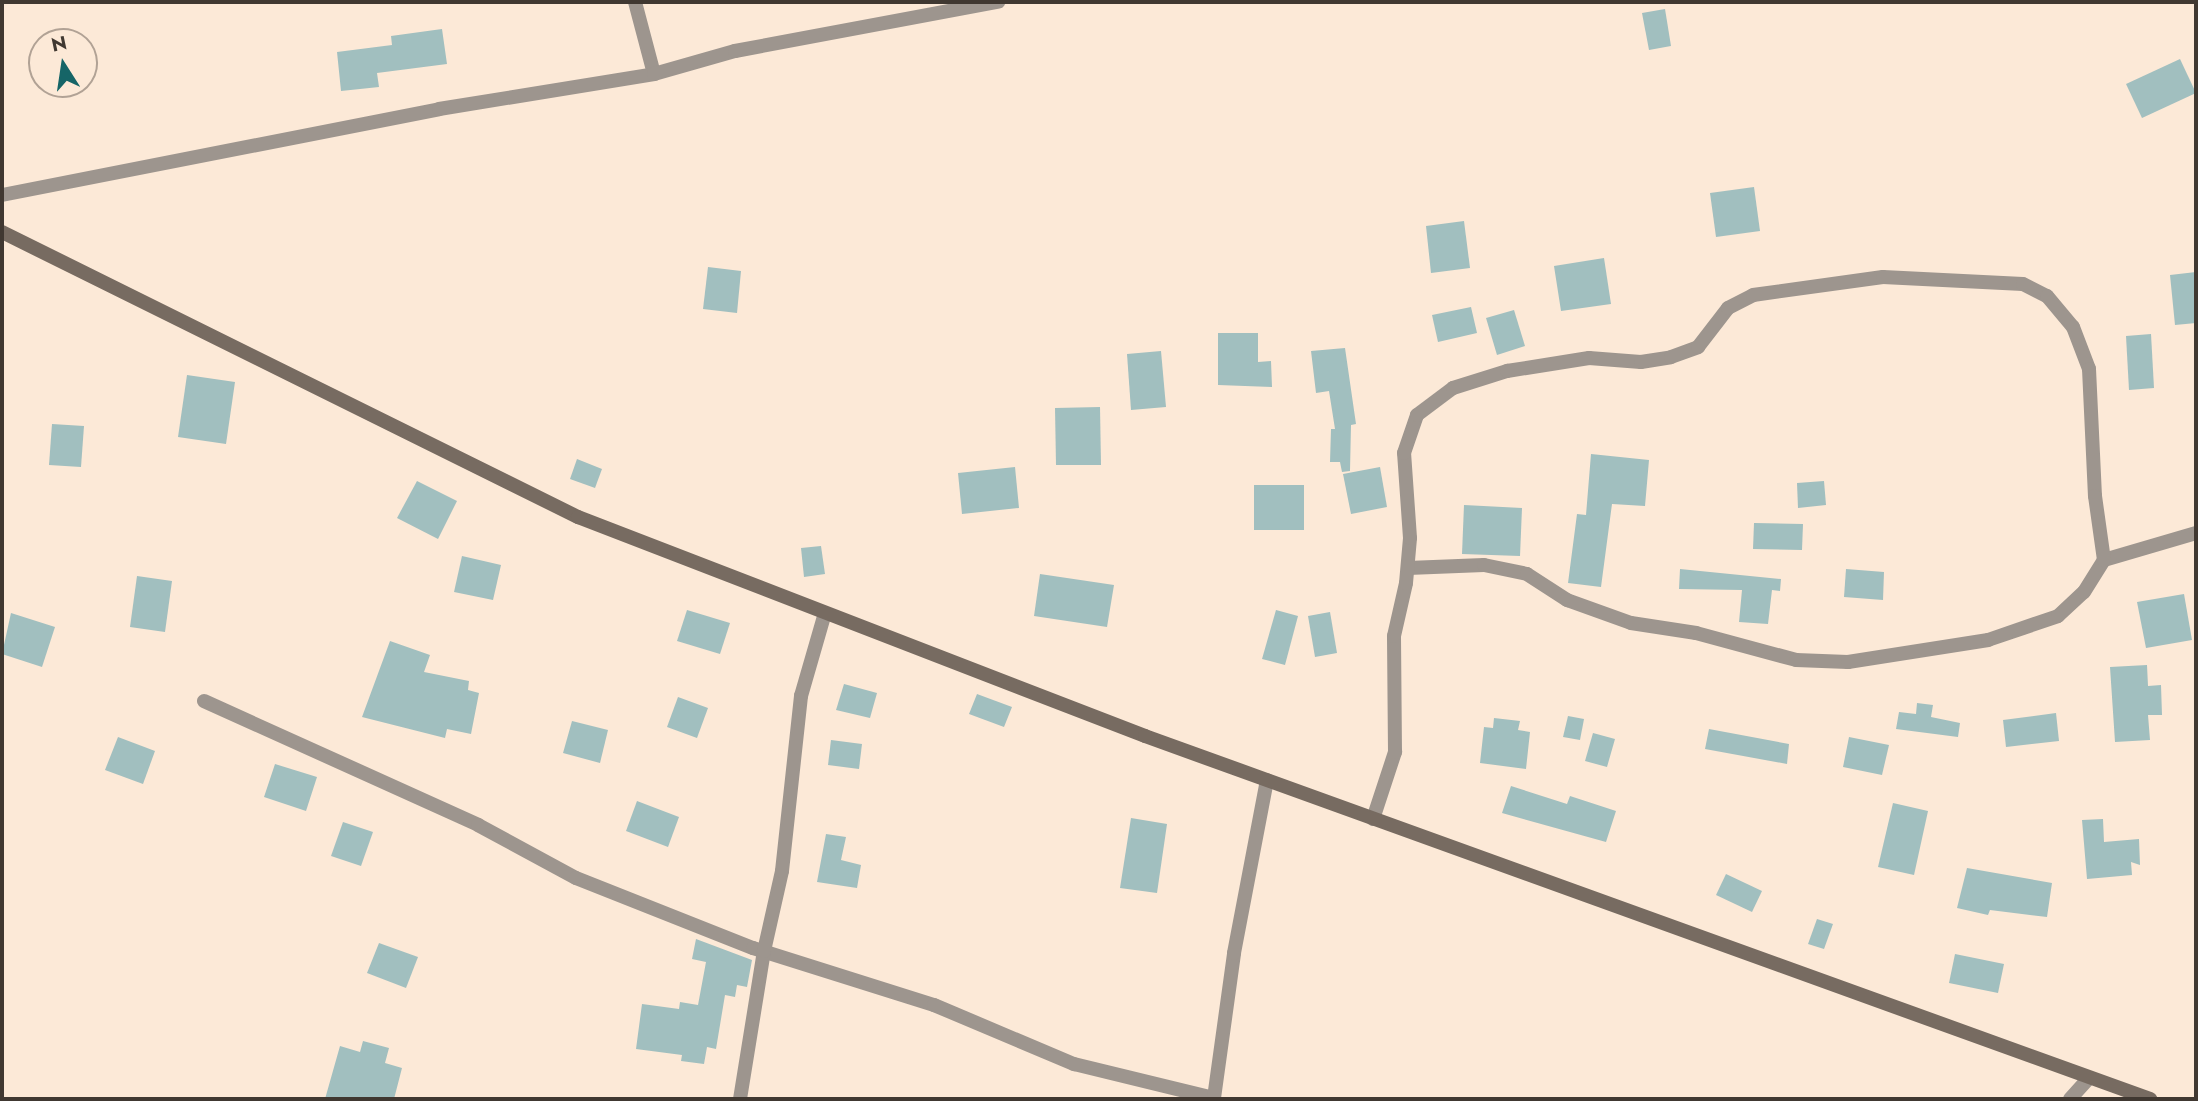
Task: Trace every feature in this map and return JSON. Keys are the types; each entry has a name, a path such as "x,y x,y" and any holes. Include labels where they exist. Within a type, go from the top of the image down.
{"main road":[{"path":"2,232 578,517 1267,780 2150,1099"}],"street":[{"path":"635,2 654,74"},
{"path":"2,195 439,109 654,74 736,51 998,2"},
{"path":"1373,819 1395,752 1394,636 1408,568 1404,453 1417,415 1453,388 1507,371 1589,358 1641,362 1671,357 1698,347 1728,307 1753,295 1883,277 2024,284 2047,296 2073,327 2090,369 2095,496 2104,560 2084,592 2058,615 1988,640 1848,662 1796,660 1696,633 1631,623 1567,600 1527,574 1484,565 1408,568"},
{"path":"2104,560 2196,533"},
{"path":"740,1099 764,951 782,871 801,696 825,613"},
{"path":"204,701 478,825 576,878 764,951 934,1005 1074,1064 1214,1098 1234,953 1267,780"},
{"path":"2070,1099 2090,1078"}],"building":[{"path":"1665,9 1671,46 1649,50 1642,13"},
{"path":"442,29 447,64 377,73 379,87 341,91 337,52 392,45 391,36"},
{"path":"2180,59 2196,93 2142,118 2126,84"},
{"path":"1754,187 1760,231 1716,237 1710,193"},
{"path":"1464,221 1470,268 1431,273 1426,226"},
{"path":"1604,258 1611,304 1561,311 1554,266"},
{"path":"708,267 741,271 737,313 703,309"},
{"path":"2196,272 2196,323 2175,325 2170,275"},
{"path":"1471,307 1477,333 1438,342 1432,315"},
{"path":"1514,310 1525,346 1497,355 1486,318"},
{"path":"1218,333 1258,333 1258,362 1271,361 1272,387 1218,385"},
{"path":"2151,334 2154,388 2129,390 2126,336"},
{"path":"1345,348 1356,424 1351,425 1350,471 1342,472 1340,462 1330,462 1331,429 1335,429 1329,391 1316,393 1311,351"},
{"path":"1161,351 1166,407 1131,410 1127,354"},
{"path":"187,375 235,382 226,444 178,437"},
{"path":"1100,407 1101,465 1056,465 1055,408"},
{"path":"52,424 84,426 81,467 49,465"},
{"path":"1591,454 1649,460 1645,506 1612,504 1601,587 1568,583 1577,514 1586,515"},
{"path":"577,459 602,469 595,488 570,479"},
{"path":"1015,467 1019,508 962,514 958,473"},
{"path":"1380,467 1387,507 1351,514 1343,474"},
{"path":"417,481 457,501 438,539 397,518"},
{"path":"1824,481 1826,505 1798,508 1797,483"},
{"path":"1254,485 1304,485 1304,530 1254,530"},
{"path":"1464,505 1522,508 1520,556 1462,554"},
{"path":"1754,523 1803,524 1802,550 1753,549"},
{"path":"821,546 825,574 804,577 801,548"},
{"path":"462,556 501,565 493,600 454,592"},
{"path":"1680,569 1781,579 1780,591 1772,590 1768,624 1739,622 1742,590 1679,589"},
{"path":"1846,569 1884,572 1883,600 1844,597"},
{"path":"1040,574 1114,585 1107,627 1034,616"},
{"path":"137,576 172,581 165,632 130,627"},
{"path":"2184,594 2192,640 2146,648 2137,602"},
{"path":"687,610 730,623 720,654 677,641"},
{"path":"1276,610 1298,616 1285,665 1262,659"},
{"path":"1330,612 1337,653 1315,657 1308,616"},
{"path":"11,613 55,627 42,667 2,654"},
{"path":"390,641 430,655 424,672 469,681 468,690 479,693 471,734 447,729 445,738 362,717"},
{"path":"2147,665 2148,686 2161,685 2162,715 2148,715 2150,740 2115,742 2110,667"},
{"path":"844,684 877,693 870,718 836,710"},
{"path":"977,694 1012,707 1004,727 969,714"},
{"path":"678,697 708,708 697,738 667,727"},
{"path":"1917,703 1933,705 1931,717 1960,723 1958,737 1896,729 1899,712 1916,714"},
{"path":"2056,713 2059,741 2006,747 2003,720"},
{"path":"1568,716 1584,719 1580,740 1563,737"},
{"path":"1494,718 1520,721 1518,730 1530,732 1526,769 1480,763 1484,727 1493,728"},
{"path":"572,721 608,730 600,763 563,753"},
{"path":"1709,729 1789,744 1787,764 1705,749"},
{"path":"1593,733 1615,739 1607,767 1585,761"},
{"path":"118,737 155,751 143,784 105,770"},
{"path":"1849,737 1889,745 1882,775 1843,767"},
{"path":"831,740 862,744 859,769 828,765"},
{"path":"275,764 317,777 306,811 264,797"},
{"path":"1511,786 1567,804 1570,796 1616,811 1606,842 1502,813"},
{"path":"637,801 679,817 668,847 626,831"},
{"path":"1893,803 1928,811 1914,875 1878,867"},
{"path":"1131,818 1167,824 1157,893 1120,888"},
{"path":"2103,819 2104,842 2139,839 2140,865 2131,862 2132,875 2087,879 2082,820"},
{"path":"343,822 373,832 361,866 331,856"},
{"path":"826,834 846,837 841,860 861,865 857,888 817,882"},
{"path":"1967,868 2052,883 2047,917 1990,910 1988,915 1957,908"},
{"path":"1726,874 1762,891 1752,912 1716,895"},
{"path":"1817,919 1833,924 1824,949 1808,944"},
{"path":"696,939 752,960 747,987 737,985 735,997 725,995 716,1049 707,1047 704,1064 681,1061 682,1055 636,1049 642,1004 679,1009 680,1002 698,1005 706,962 692,959"},
{"path":"379,943 418,957 406,988 367,973"},
{"path":"1955,954 2004,964 1998,993 1949,983"},
{"path":"363,1041 389,1048 385,1063 402,1068 394,1099 325,1099 340,1046 360,1052"}]}
